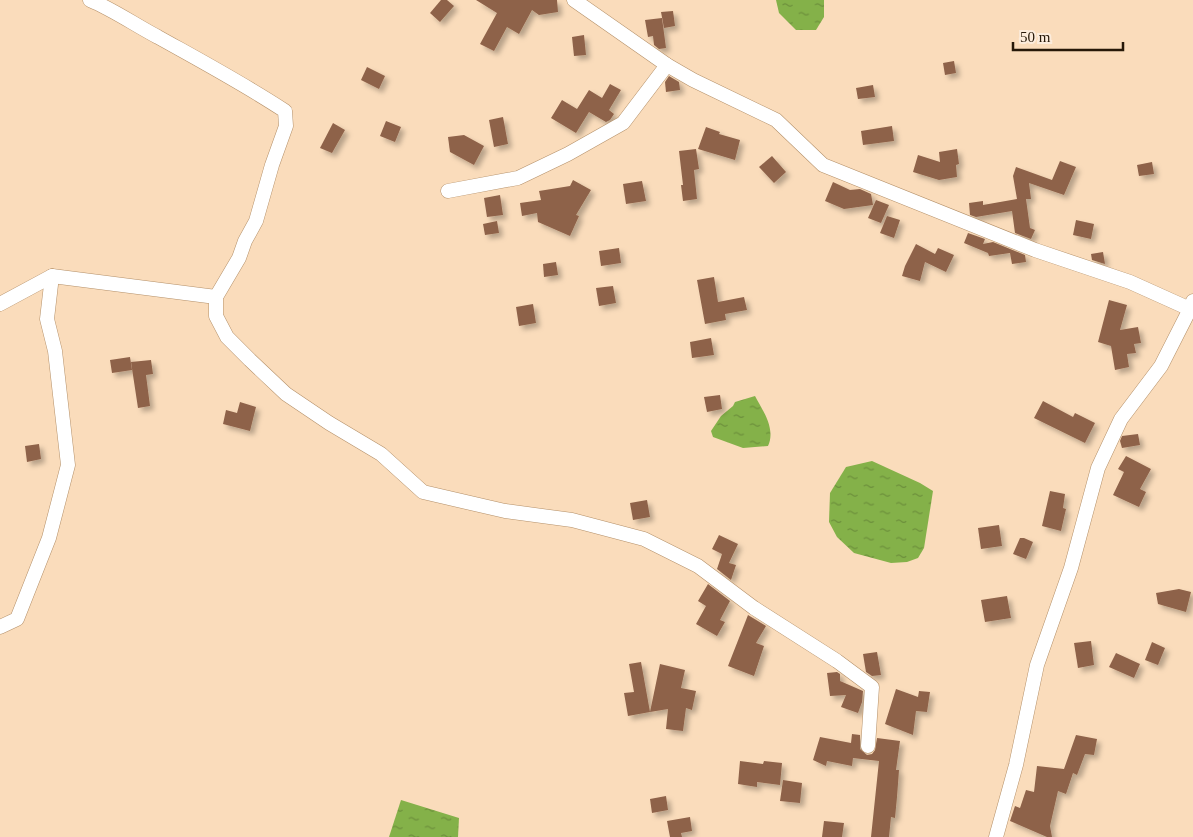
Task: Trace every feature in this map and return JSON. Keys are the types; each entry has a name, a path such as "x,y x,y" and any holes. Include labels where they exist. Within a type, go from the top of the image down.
{"street":[{"path":"90,0 107,7 157,37 232,76 285,111 286,126 272,165 256,221 216,297 216,316 227,337 250,360 286,394 329,423 381,454 423,492 505,511 572,520 644,539 698,566 754,608 837,660 872,687 868,746"},
{"path":"574,0 693,80 776,120 823,165 1035,250 1192,305 1161,366 1121,419 1098,468 1071,568 1037,665 1016,765 996,837"},
{"path":"448,191 518,178 568,154 623,123 667,64"},
{"path":"0,304 52,276 216,297"},
{"path":"0,628 17,619 49,538 68,464 55,351 47,319 52,276"}],"water":[{"path":"776,0 824,0 824,17 816,30 796,30 779,13"},
{"path":"755,396 770,427 768,446 743,448 713,437 711,431 721,416 735,402"},
{"path":"872,461 933,491 924,548 918,558 907,562 891,563 854,553 837,537 829,522 830,493 846,467"},
{"path":"401,800 459,818 458,837 389,837"}],"building":[{"path":"441,0 447,0 454,6 440,22 430,13"},
{"path":"476,0 557,0 558,12 539,15 532,10 519,34 507,27 494,51 480,44 497,13"},
{"path":"673,11 675,26 664,28 661,12"},
{"path":"662,18 666,48 659,49 654,45 653,36 648,37 645,20"},
{"path":"584,35 586,55 574,56 572,37"},
{"path":"954,61 956,73 945,75 943,63"},
{"path":"367,67 385,76 379,89 361,80"},
{"path":"669,76 679,82 680,90 666,92 665,82"},
{"path":"610,84 621,90 609,110 614,114 610,120 606,122 589,112 576,133 551,118 562,100 577,109 589,90 602,98"},
{"path":"873,85 875,97 858,99 856,88"},
{"path":"503,117 508,144 494,147 489,120"},
{"path":"386,121 401,127 395,142 380,136"},
{"path":"333,123 345,130 332,153 320,148"},
{"path":"892,126 894,141 863,145 861,131"},
{"path":"706,127 720,132 719,134 740,140 735,160 698,149"},
{"path":"464,135 484,146 474,165 450,152 448,137"},
{"path":"696,149 699,169 694,170 697,199 683,201 679,151"},
{"path":"957,149 959,164 956,165 957,177 939,180 913,172 918,155 940,162 939,152"},
{"path":"772,156 786,172 774,183 759,167"},
{"path":"1060,161 1076,167 1064,195 1029,183 1031,199 1026,199 1030,228 1035,230 1031,239 1015,233 1012,211 976,217 970,215 969,203 983,201 983,205 1017,199 1013,176 1016,167 1052,180"},
{"path":"1152,162 1154,174 1139,176 1137,165"},
{"path":"573,180 591,190 576,215 579,216 570,236 538,222 537,213 522,216 520,203 541,200 539,191 570,186"},
{"path":"642,181 646,201 626,204 623,184"},
{"path":"833,182 850,190 860,189 871,194 873,205 844,209 825,201"},
{"path":"500,195 503,215 487,217 484,198"},
{"path":"876,200 889,205 881,223 868,218"},
{"path":"887,216 900,220 894,238 880,233"},
{"path":"1076,220 1094,224 1091,239 1073,235"},
{"path":"497,221 499,233 485,235 483,224"},
{"path":"968,233 985,239 983,244 993,242 1025,255 1026,262 1012,264 1010,253 989,256 988,253 964,243"},
{"path":"916,244 935,254 938,248 954,255 946,272 925,262 920,281 902,276"},
{"path":"619,248 621,263 601,266 599,251"},
{"path":"1103,252 1105,264 1092,260 1091,254"},
{"path":"556,262 558,275 544,277 543,264"},
{"path":"714,277 718,302 744,297 747,310 725,314 726,320 705,324 697,280"},
{"path":"613,286 616,303 599,306 596,288"},
{"path":"1109,300 1127,305 1120,330 1138,327 1141,343 1134,344 1136,353 1127,354 1129,367 1115,370 1111,346 1098,342"},
{"path":"533,304 536,323 519,326 516,307"},
{"path":"711,338 714,355 692,358 690,342"},
{"path":"130,357 132,370 112,373 110,360"},
{"path":"151,360 153,374 146,375 150,406 138,408 131,362"},
{"path":"720,395 722,409 707,412 704,397"},
{"path":"1043,401 1073,417 1075,413 1095,423 1085,443 1034,418"},
{"path":"240,402 256,407 250,431 223,424 226,410 237,413"},
{"path":"1138,434 1140,445 1122,448 1120,441 1122,436"},
{"path":"39,444 41,459 27,462 25,446"},
{"path":"1126,456 1151,469 1140,489 1146,492 1139,507 1113,495 1124,472 1118,469"},
{"path":"1050,491 1065,494 1063,508 1066,509 1061,531 1042,526"},
{"path":"647,500 650,517 633,520 630,503"},
{"path":"999,525 1002,546 981,549 978,528"},
{"path":"719,535 738,544 729,563 736,565 731,580 717,569 722,554 712,549"},
{"path":"1020,538 1033,542 1026,559 1013,554"},
{"path":"708,584 730,601 720,620 725,622 717,636 696,624 706,606 698,601"},
{"path":"1179,589 1191,592 1186,612 1158,604 1156,593"},
{"path":"1007,596 1011,618 985,622 981,600"},
{"path":"748,615 766,626 756,643 764,646 754,676 728,666"},
{"path":"1091,641 1094,665 1078,668 1074,643"},
{"path":"1152,642 1165,648 1158,665 1145,660"},
{"path":"877,652 881,675 872,676 866,672 863,654"},
{"path":"1116,653 1140,664 1134,678 1109,667"},
{"path":"641,662 650,712 628,716 624,693 634,692 629,664"},
{"path":"660,664 685,670 681,688 696,691 692,710 686,708 683,731 666,729 668,709 650,712"},
{"path":"837,672 840,674 840,681 863,691 858,713 841,707 846,695 830,696 827,673"},
{"path":"896,689 918,697 919,691 930,692 927,712 916,711 913,735 885,724"},
{"path":"852,734 860,735 860,749 867,755 872,754 875,750 877,738 900,741 896,770 899,770 895,818 891,817 889,837 871,837 879,761 853,758 852,766 827,761 826,766 813,760 820,737 851,743"},
{"path":"1076,735 1097,739 1094,755 1085,754 1077,775 1073,773 1066,794 1058,791 1050,826 1052,837 1047,837 1010,821 1015,806 1020,808 1026,790 1034,792 1037,766 1064,769"},
{"path":"740,761 763,764 764,761 782,763 780,785 757,782 757,787 738,784"},
{"path":"783,780 802,783 800,803 780,801"},
{"path":"666,796 668,810 652,813 650,799"},
{"path":"690,817 692,831 681,833 682,837 670,837 667,821"},
{"path":"824,821 844,823 842,837 822,837"}]}
